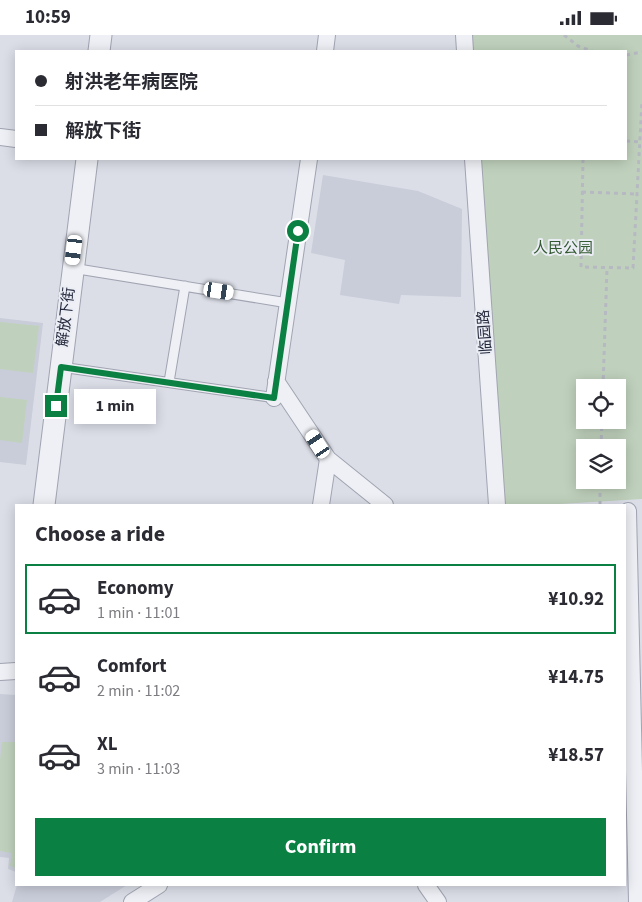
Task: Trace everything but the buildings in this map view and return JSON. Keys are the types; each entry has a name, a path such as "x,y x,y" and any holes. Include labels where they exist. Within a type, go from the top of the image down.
{"street":[{"path":"99,50 101,35"},
{"path":"325,50 327,35"},
{"path":"464,35 465,50"},
{"path":"0,137 15,139"},
{"name":"解放下街","path":"44,504 87,160"},
{"path":"309,160 276,381 281,399 328,459 384,504"},
{"name":"临园路","path":"473,160 497,504"},
{"path":"320,504 328,459"},
{"path":"632,510 629,723 637,902"},
{"path":"0,672 15,671"},
{"path":"132,902 157,886"},
{"path":"427,886 438,902"}],"lane":[{"path":"72,268 288,303"},
{"path":"170,382 185,286"},
{"path":"61,367 281,399"}],"path":[{"path":"564,35 584,50"},
{"path":"627,55 642,51"},
{"path":"583,160 581,267 633,268 642,101"},
{"path":"627,141 640,142"},
{"path":"582,192 637,194"},
{"path":"603,379 607,268"},
{"path":"600,489 600,504"}],"shaded area":[{"path":"323,175 418,191 462,209 461,297 401,295 399,304 340,295 345,260 311,253"},
{"path":"0,318 43,323 26,465 0,462"},
{"path":"0,694 15,695 15,872 8,869 9,858 0,857"},
{"path":"17,886 125,886 100,902 12,902"}],"green space":[{"name":"人民公园","path":"469,35 642,35 642,499 560,504 502,504 478,160 627,160 627,50 471,50"},
{"path":"0,322 39,326 33,373 0,369"},
{"path":"0,397 27,400 22,443 0,440"},
{"path":"2,742 15,742 15,868 10,866 12,853 0,851 0,760"}],"route":[{"path":"56,406 61,367 274,398 298,231"}]}
